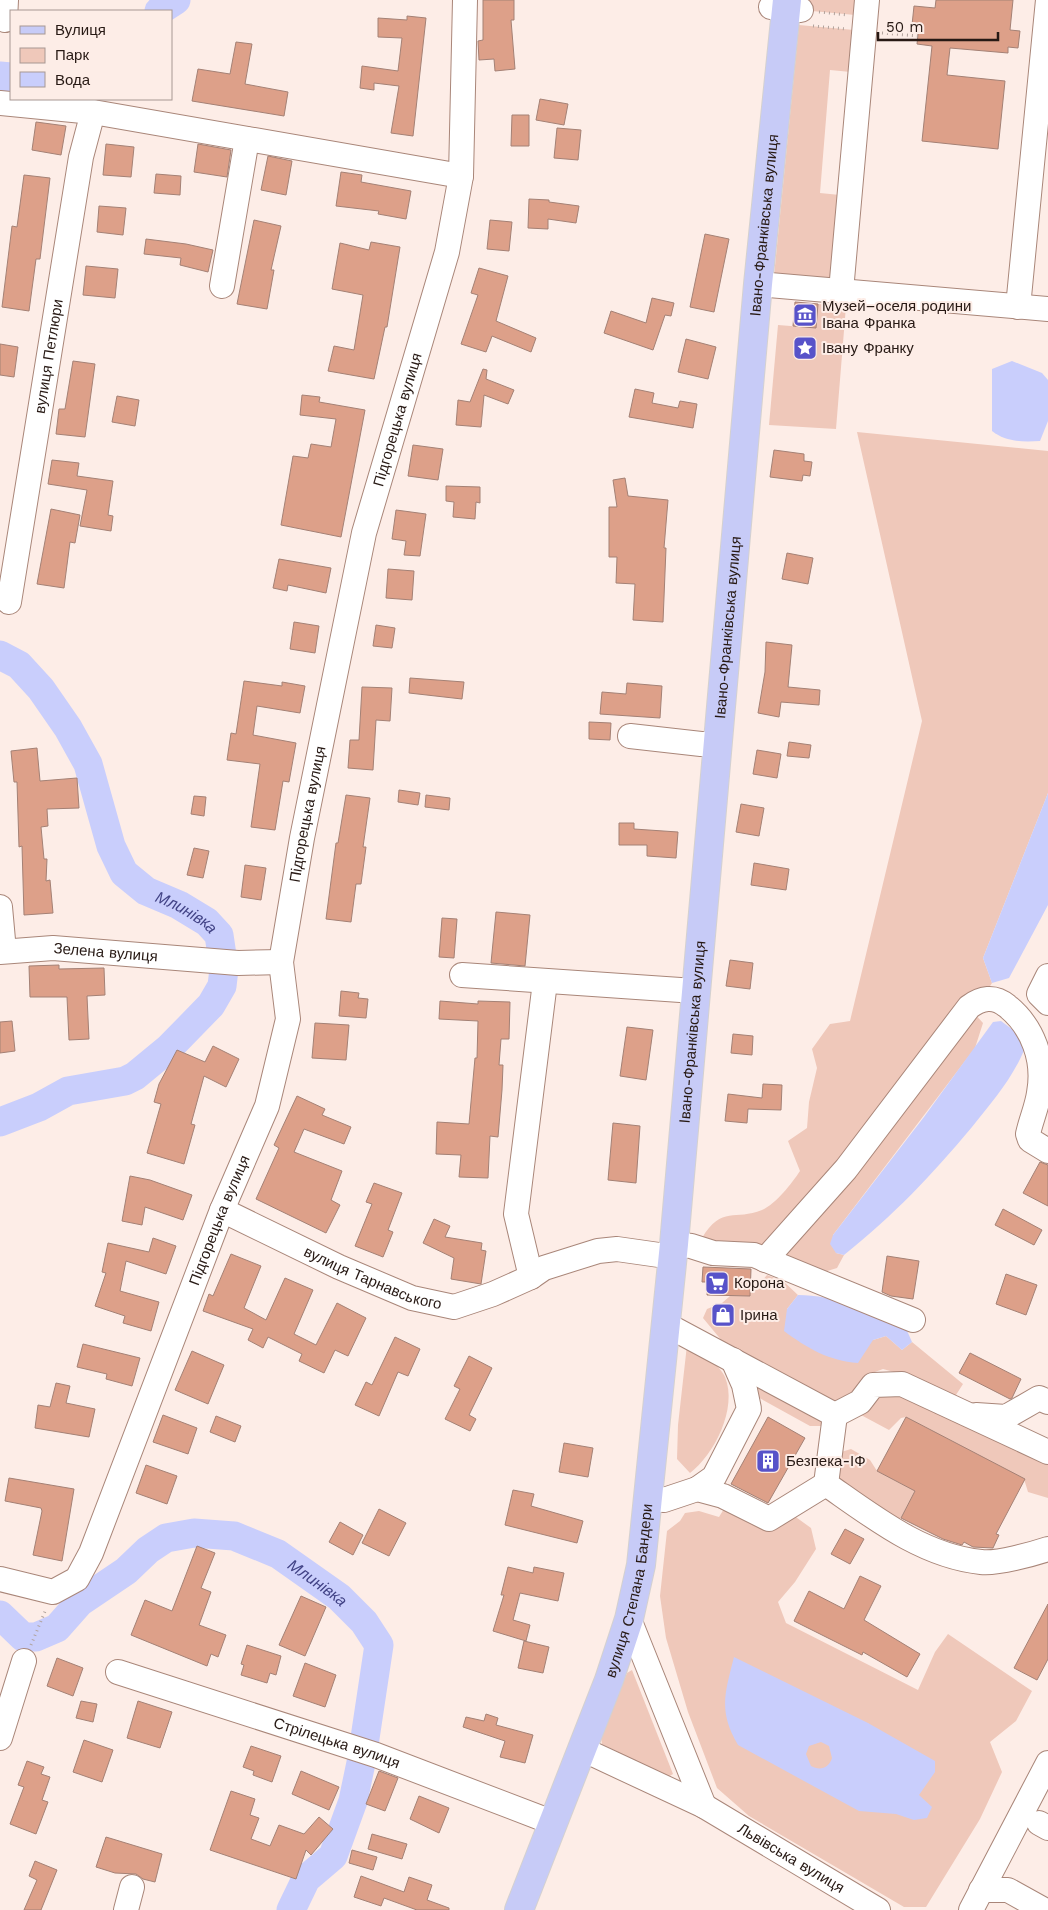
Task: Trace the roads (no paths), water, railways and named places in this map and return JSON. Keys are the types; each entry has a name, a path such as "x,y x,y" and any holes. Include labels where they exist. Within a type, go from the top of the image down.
{"main road":[{"name":"Івано-Франківська вулиця","path":"673,1251 758,284 786,6"},
{"name":"вулиця Степана Бандери","path":"520,1910 609,1680 629,1619 641,1565 673,1251"}],"street":[{"name":"Підгорецька вулиця","path":"0,1578 49,1601 77,1579 91,1553 222,1210 267,1106 288,1019 281,962 302,838 364,533 447,252 461,176 464,0"},
{"path":"1018,307 1048,0"},
{"path":"841,292 867,8"},
{"path":"0,103 93,112 461,176"},
{"name":"вулиця Петлюри","path":"9,602 82,157 93,112"},
{"path":"222,286 247,139"},
{"path":"758,284 1048,310"},
{"path":"630,736 701,744 719,744"},
{"path":"0,907 2,952"},
{"name":"Зелена вулиця","path":"2,952 53,948 238,963 281,962"},
{"path":"462,975 695,991"},
{"path":"1048,976 1039,994 1048,1003"},
{"path":"530,1277 516,1214 545,982"},
{"path":"765,1260 846,1168 969,1007 980,999 991,998 1005,1004 1018,1015 1029,1030 1037,1052 1040,1072 1039,1093 1028,1134 1030,1140 1043,1148"},
{"name":"вулиця Тарнавського","path":"222,1210 339,1267 412,1298 454,1307 493,1294 530,1277 544,1268 598,1251 673,1251 691,1246 713,1253 754,1255 913,1320"},
{"path":"666,1324 835,1415"},
{"path":"648,1499 664,1500 697,1490 714,1477 749,1409 744,1385 733,1360"},
{"path":"835,1415 860,1402 873,1385 902,1384 1048,1452"},
{"path":"967,1414 1006,1417 1039,1398 1048,1402"},
{"path":"826,1484 835,1415"},
{"path":"697,1490 724,1496 770,1519 826,1484"},
{"path":"826,1484 903,1537 948,1554 982,1562 1032,1554 1048,1549"},
{"path":"629,1619 704,1806"},
{"path":"1,1728 24,1661"},
{"name":"Стрілецька вулиця","path":"118,1672 376,1755 554,1823"},
{"name":"Львівська вулиця","path":"582,1749 704,1806 878,1910"},
{"path":"976,1900 1048,1763"},
{"path":"126,1910 132,1886"},
{"path":"976,1900 1008,1890 1044,1910"}],"water":[{"path":"1012,361 1042,373 1048,380 1048,421 1040,441 1014,441 997,435 992,431 992,369"},
{"path":"1048,793 1048,905 1009,978 992,983 983,958"},
{"path":"1001,1021 1020,1035 1025,1048 1002,1089 957,1145 911,1194 844,1255 836,1253 830,1244 833,1235 924,1117 993,1022"},
{"path":"798,1295 839,1301 879,1315 905,1326 912,1342 902,1350 886,1336 873,1340 858,1363 837,1360 819,1353 784,1331 787,1309"},
{"path":"734,1657 868,1723 935,1761 935,1772 919,1795 932,1807 927,1818 914,1820 896,1814 859,1811 738,1745 728,1722 725,1702","holes":["821,1742 829,1746 832,1758 829,1764 824,1768 814,1768 811,1766 806,1754 809,1746"]}],"waterway":[{"name":"Млинівка","path":"161,10 176,0"},
{"name":"Млинівка","path":"0,76 10,77"},
{"name":"Млинівка","path":"0,655 19,665 41,689 68,728 88,764 111,846 124,873 146,891 179,905 207,922 219,935 224,969 222,986 211,1005 169,1048 135,1076 125,1081 68,1091 39,1107 0,1122"},
{"name":"Млинівка","path":"0,1615 23,1637 36,1637 57,1628 80,1602 126,1571 148,1550 166,1538 194,1533 234,1536 278,1554 339,1597 364,1622 379,1645 362,1758 353,1801 333,1856 306,1879 291,1910"}],"place":[{"name":"Музей–оселя родини Івана Франка","path":"805,315"},
{"name":"Івану Франку","path":"805,348"},
{"name":"Корона","path":"717,1283"},
{"name":"Ірина","path":"723,1315"},
{"name":"Безпека-ІФ","path":"768,1461"}]}
